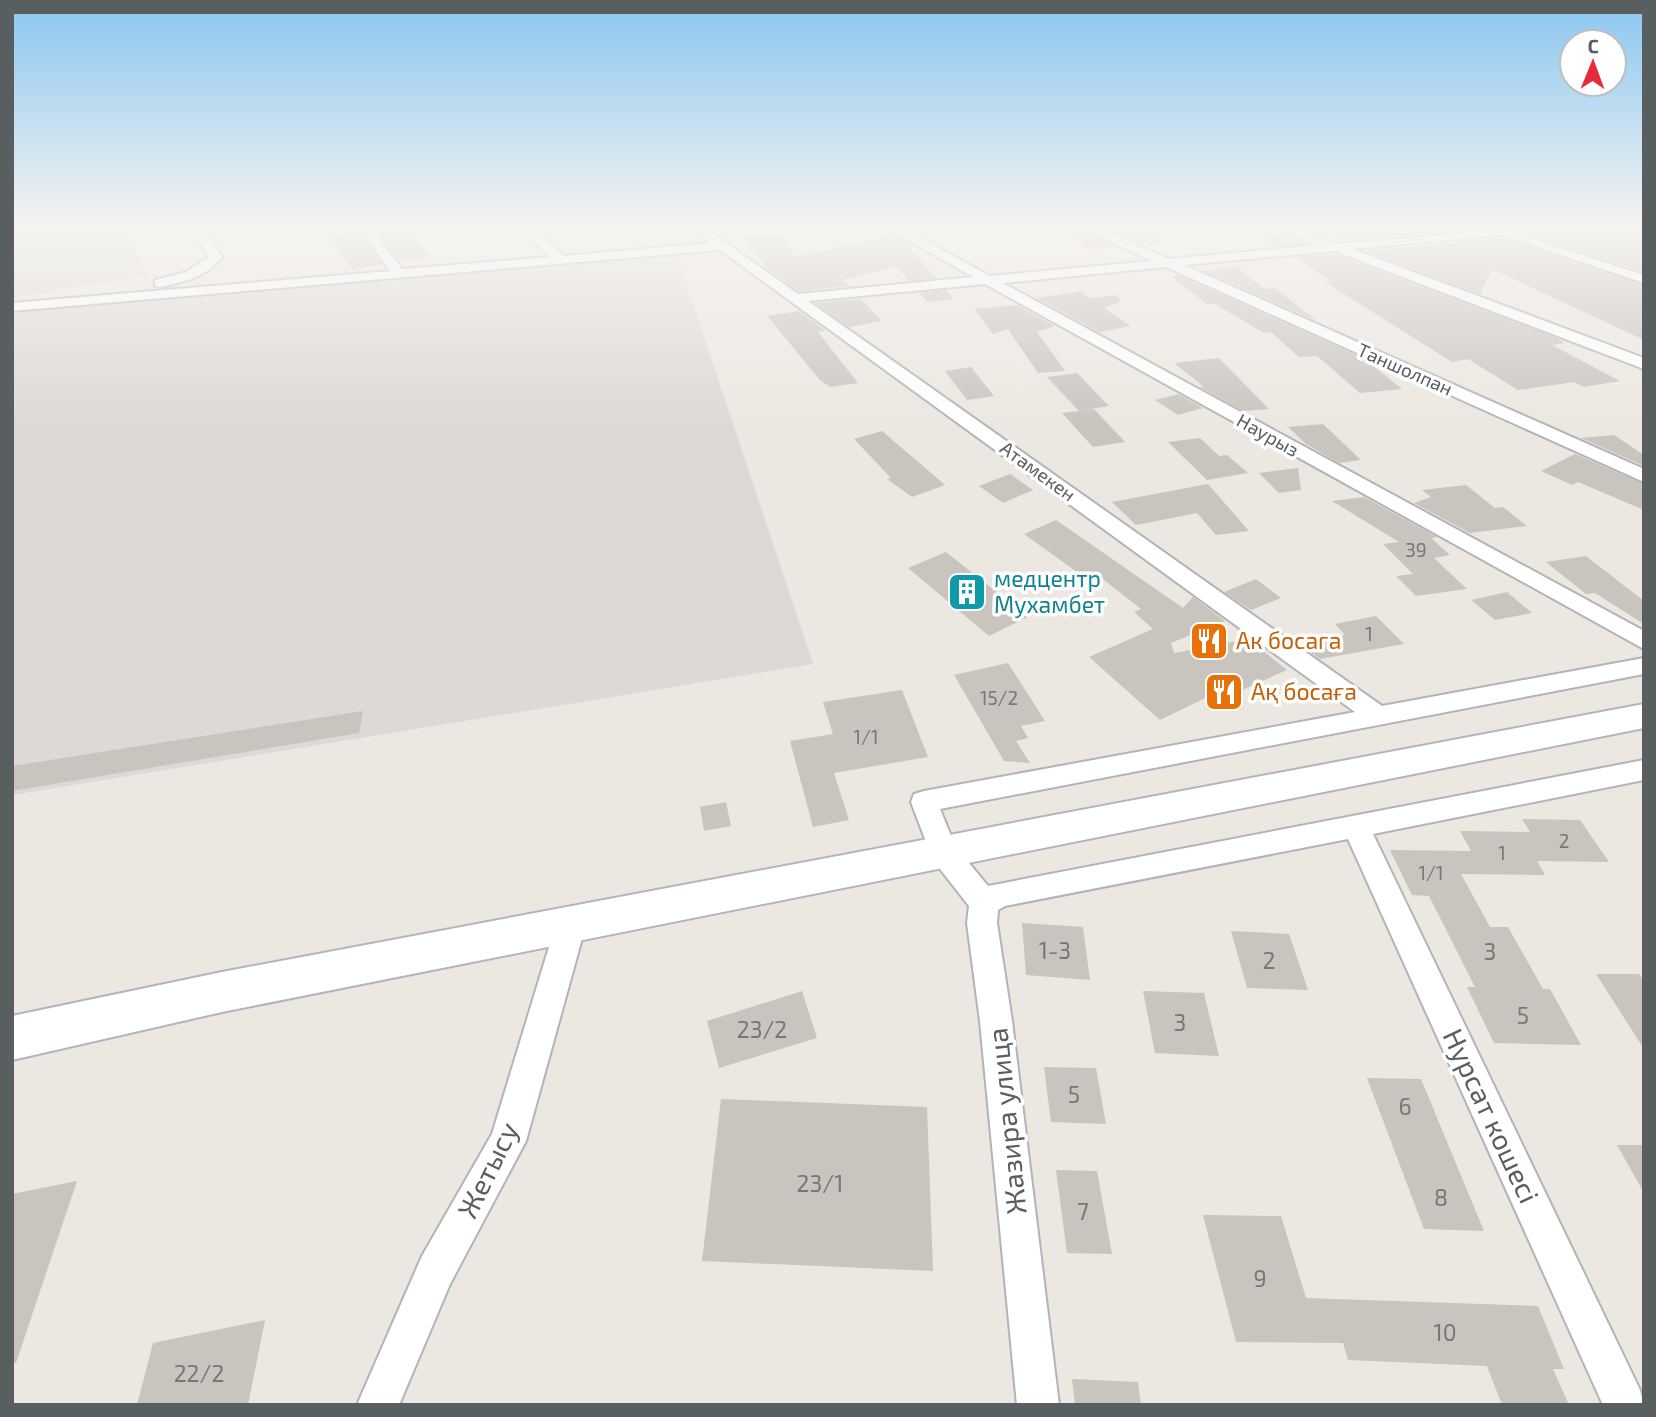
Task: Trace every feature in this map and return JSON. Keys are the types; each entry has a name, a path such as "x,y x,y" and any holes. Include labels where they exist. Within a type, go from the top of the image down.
{"main road":[{"path":"12,1038 222,992 1644,716"}],"street":[{"path":"48,304 100,294"},
{"path":"12,307 164,294"},
{"name":"Атамекен","path":"791,294 1378,716"},
{"path":"797,298 840,294"},
{"name":"Наурыз","path":"1011,294 1644,641"},
{"name":"Таншолпан","path":"1237,294 1644,476"},
{"path":"1458,294 1644,364"},
{"path":"1644,666 924,802 943,852 984,903 1008,893 1357,828 1644,770"},
{"name":"Нурсат кошесi","path":"1357,828 1625,1405"},
{"name":"Жазира улица","path":"984,903 982,923 996,1021 1038,1405"},
{"name":"Жетысу","path":"378,1405 436,1270 508,1141 570,924"}],"shaded area":[{"path":"12,294 35,294 12,298"},
{"path":"205,294 690,294 813,664 12,795 12,311"}],"building":[{"path":"921,294 950,294 954,299 927,302"},
{"path":"1061,294 1084,294 1090,298 1118,295 1120,302 1104,308 1131,326 1099,332 1037,298"},
{"path":"1194,294 1221,294 1365,359 1402,389 1360,393 1317,356 1299,357 1271,332 1264,333 1213,303 1207,304"},
{"path":"1256,294 1283,294 1317,321"},
{"path":"1344,294 1440,294 1554,337 1565,343 1552,345 1620,381 1584,387 1574,382 1518,390 1468,359 1452,362"},
{"path":"1546,294 1644,294 1644,340"},
{"path":"861,299 882,321 849,327 815,303"},
{"path":"1017,305 1055,326 1037,332 1065,371 1038,373 1008,329 993,334 974,309"},
{"path":"799,311 826,331 818,332 858,383 830,387 820,380 767,316"},
{"path":"1219,358 1269,409 1243,411 1200,387 1203,386 1174,363"},
{"path":"971,367 994,396 967,400 945,371"},
{"path":"1077,373 1109,406 1079,411 1047,377"},
{"path":"1178,394 1203,408 1178,415 1155,400"},
{"path":"1094,409 1125,442 1093,447 1062,413"},
{"path":"1323,424 1361,460 1339,463 1306,444 1288,427"},
{"path":"882,431 945,485 912,497 887,479 891,478 854,439"},
{"path":"1614,435 1644,455 1644,466 1581,438"},
{"path":"1200,438 1219,456 1227,455 1248,473 1207,480 1168,442"},
{"path":"1575,454 1644,484 1644,510 1578,482 1572,485 1541,471"},
{"path":"1298,468 1301,490 1279,493 1259,473"},
{"path":"1010,474 1033,490 1003,503 979,486"},
{"path":"1208,484 1249,531 1216,535 1197,513 1136,525 1112,502"},
{"path":"1466,485 1495,508 1503,507 1527,526 1470,533 1414,503 1431,497 1422,490"},
{"path":"1364,497 1437,537 1431,538 1450,555 1434,558 1467,589 1416,596 1396,576 1413,574 1383,544 1399,542 1332,501"},
{"path":"1056,520 1183,608 1193,597 1225,621 1171,643 1174,653 1248,639 1287,670 1231,695 1224,689 1160,720 1089,657 1153,629 1134,612 1141,609 1099,576 1088,580 1024,534"},
{"name":"медцентр Мухамбет","path":"946,552 1028,617 989,636 908,568"},
{"path":"1586,556 1644,601 1644,624 1595,593 1586,594 1546,562"},
{"path":"1256,579 1281,598 1251,610 1224,592"},
{"path":"1507,592 1532,613 1495,620 1471,600"},
{"path":"1376,616 1404,644 1320,659 1305,648 1345,635 1335,624"},
{"path":"1008,663 1045,721 1021,726 1028,738 1016,741 1030,763 1004,761 954,675"},
{"path":"902,690 928,757 834,773 849,820 813,827 790,741 833,734 823,702"},
{"path":"363,711 359,733 12,791 12,766"},
{"path":"726,802 731,826 704,831 700,807"},
{"path":"1522,819 1580,820 1609,862 1537,861 1545,875 1461,874 1490,927 1508,927 1543,989 1550,989 1581,1045 1494,1043 1467,987 1475,987 1429,896 1412,895 1390,850 1471,851 1460,831 1530,832"},
{"path":"1022,923 1083,927 1090,980 1026,975"},
{"path":"1231,931 1289,934 1308,990 1247,988"},
{"path":"1596,974 1639,974 1644,981 1644,1049"},
{"path":"802,991 817,1038 719,1068 707,1021"},
{"path":"1143,991 1204,993 1219,1056 1155,1053"},
{"path":"1044,1067 1096,1068 1106,1124 1051,1122"},
{"path":"1367,1078 1421,1079 1484,1231 1424,1229"},
{"path":"721,1099 927,1107 933,1271 702,1261"},
{"path":"1617,1145 1644,1145 1644,1193"},
{"path":"1056,1170 1097,1171 1112,1254 1067,1253"},
{"path":"77,1181 16,1363 12,1363 12,1194"},
{"path":"1203,1215 1281,1216 1306,1298 1538,1306 1564,1369 1553,1369 1569,1405 1502,1405 1487,1366 1348,1360 1343,1343 1236,1342"},
{"path":"265,1320 248,1405 137,1405 153,1343"},
{"path":"1072,1379 1138,1382 1141,1405 1075,1405"}],"place":[{"name":"медцентр Мухамбет","path":"967,592"},
{"name":"Ак босага","path":"1209,641"},
{"name":"Ақ босаға","path":"1224,692"}]}
